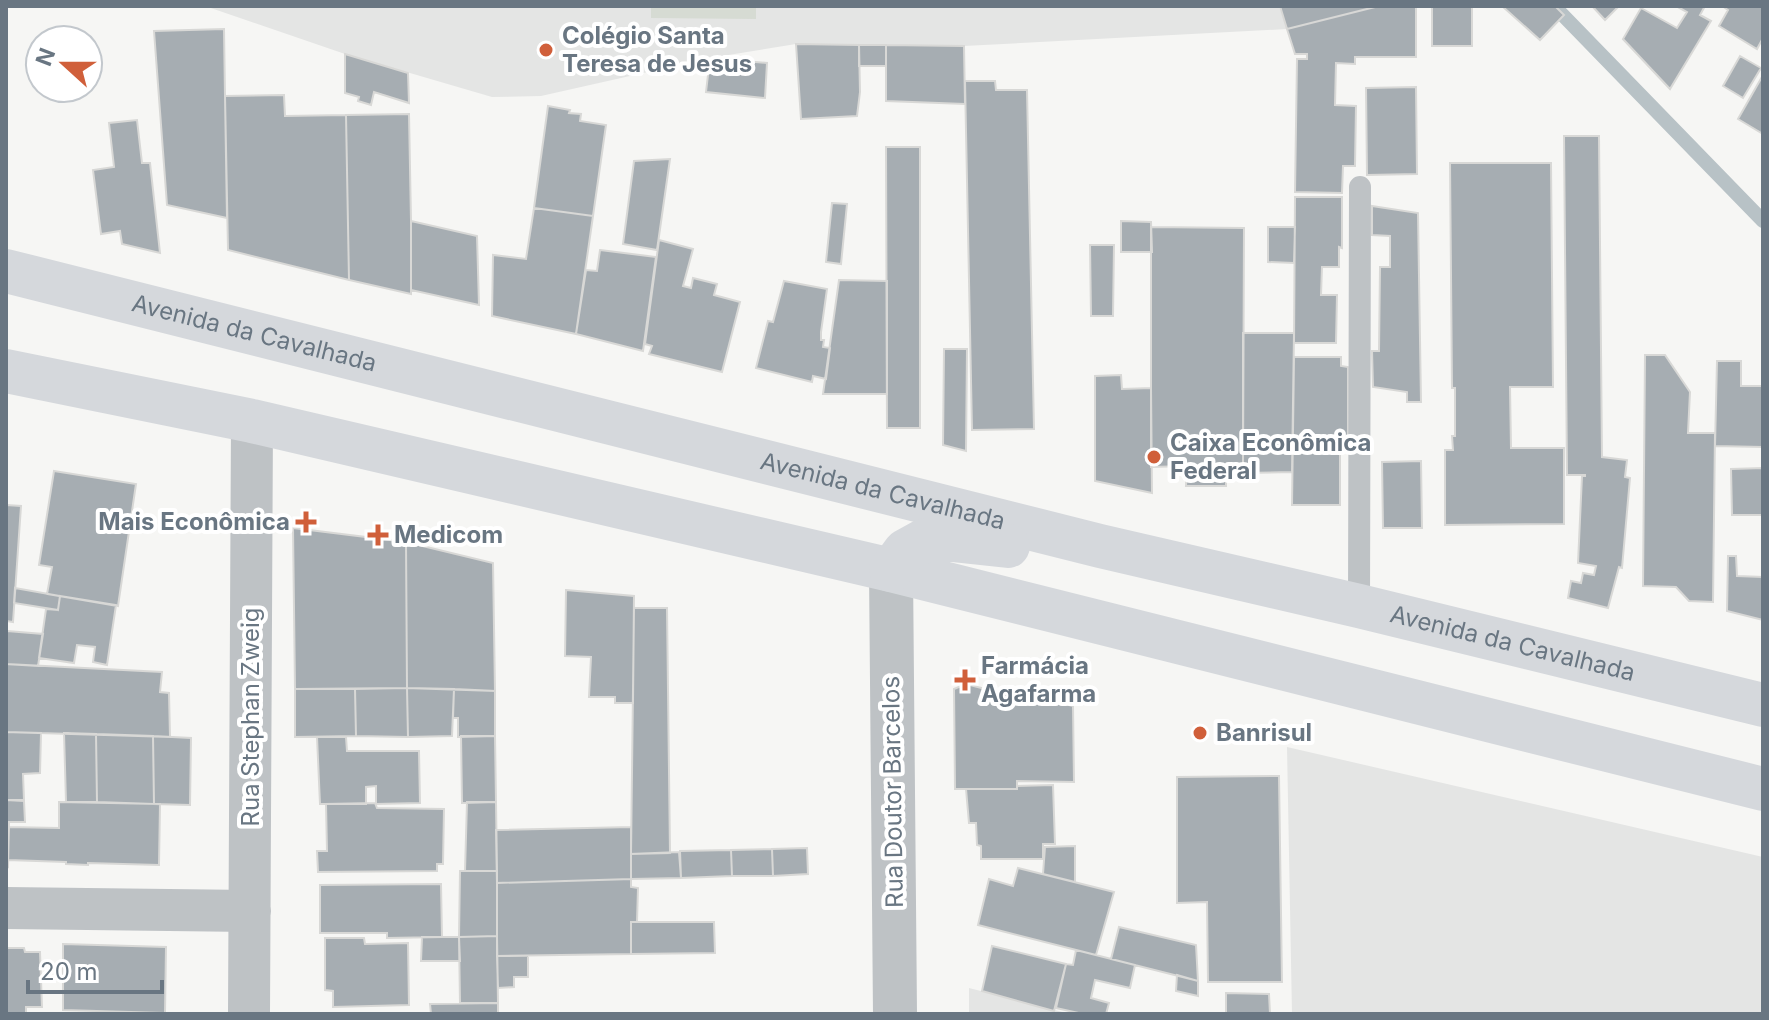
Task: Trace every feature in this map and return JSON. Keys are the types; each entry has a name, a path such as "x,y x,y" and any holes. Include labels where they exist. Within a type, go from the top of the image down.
{"main road":[{"name":"Avenida da Cavalhada","path":"6,271 1100,546 1763,705"},
{"path":"6,371 252,421 891,570 1763,789"},
{"path":"891,570 905,551 925,540 1004,546 1100,546"}],"street":[{"name":"Rua Stephan Zweig","path":"249,1014 252,421"},
{"name":"Rua Doutor Barcelos","path":"891,570 895,1014"},
{"path":"6,908 250,911"}],"lane":[{"path":"1359,606 1360,187"}],"shaded area":[{"name":"Colégio Santa Teresa de Jesus","path":"205,6 1279,6 1287,29 964,46 796,44 710,58 541,96 492,97 345,54"},
{"path":"651,6 756,6 756,19 651,18"},
{"path":"1287,747 1763,857 1763,1014 1292,1014"},
{"path":"969,988 1070,1014 969,1014"}],"building":[{"path":"1280,6 1375,6 1375,7 1287,29"},
{"path":"1379,6 1416,6 1416,57 1355,57 1355,64 1336,63 1335,105 1356,106 1355,166 1343,166 1342,193 1295,192 1297,59 1307,59 1307,54 1295,54 1287,29"},
{"path":"1432,6 1472,6 1472,46 1432,46"},
{"path":"1502,6 1555,6 1564,15 1540,40"},
{"path":"1592,6 1619,6 1605,20"},
{"path":"1676,6 1705,6 1700,15 1711,21 1670,89 1623,39 1641,8 1677,28 1687,12"},
{"path":"1726,6 1763,6 1763,38 1757,49 1719,26 1728,10"},
{"path":"224,29 227,218 167,205 154,31"},
{"path":"796,44 859,45 857,116 801,119"},
{"path":"859,45 886,45 886,66 859,66"},
{"path":"886,45 964,46 965,104 886,101"},
{"path":"345,54 408,73 409,103 374,92 371,105 345,93"},
{"path":"1740,56 1761,68 1743,98 1723,86"},
{"path":"710,58 767,63 765,98 706,92"},
{"path":"1763,75 1763,134 1738,119"},
{"path":"965,81 995,81 996,90 1027,90 1034,429 972,430"},
{"path":"1416,87 1417,174 1367,175 1366,88"},
{"path":"284,95 285,116 346,115 349,280 228,250 225,96"},
{"path":"548,106 581,114 580,121 606,125 593,216 534,208"},
{"path":"409,114 411,294 349,280 346,115"},
{"path":"137,120 142,163 150,163 160,253 122,244 120,231 101,234 93,170 114,167 109,123"},
{"path":"1564,136 1599,136 1602,457 1627,460 1625,477 1630,478 1622,568 1619,567 1608,608 1568,598 1571,581 1581,583 1583,573 1594,575 1596,566 1578,563 1582,476 1585,475 1567,475"},
{"path":"886,147 920,147 920,428 887,428"},
{"path":"670,159 657,250 623,244 634,161"},
{"path":"1450,163 1551,163 1553,387 1510,387 1511,448 1564,448 1564,524 1445,525 1445,450 1453,450 1452,436 1455,436"},
{"path":"1295,197 1342,197 1339,267 1322,267 1321,295 1337,295 1336,343 1294,343"},
{"path":"832,203 847,204 841,264 826,262"},
{"path":"1372,206 1418,213 1421,402 1407,402 1407,392 1373,387 1372,351 1379,351 1380,267 1390,267 1390,236 1372,235"},
{"path":"534,208 593,216 576,334 492,316 493,255 526,259"},
{"path":"411,221 477,236 479,305 411,290"},
{"path":"1121,221 1151,222 1152,252 1121,252"},
{"path":"1151,227 1244,228 1243,468 1226,468 1226,486 1186,486 1187,466 1151,467"},
{"path":"1268,227 1295,227 1294,263 1268,262"},
{"path":"659,240 693,249 683,286 691,288 693,278 717,284 714,295 740,302 722,372 649,354 652,346 645,344"},
{"path":"1090,245 1114,245 1113,316 1091,316"},
{"path":"600,250 656,257 643,351 576,334 586,270 597,271"},
{"path":"839,280 887,281 887,394 823,394"},
{"path":"784,281 827,289 821,332 823,347 830,348 826,379 813,376 812,382 756,368 768,321 773,322"},
{"path":"1243,333 1294,333 1292,472 1243,473"},
{"path":"944,349 967,349 966,451 943,445"},
{"path":"1645,355 1665,355 1690,392 1688,433 1715,433 1713,602 1689,601 1676,587 1643,586"},
{"path":"1294,357 1341,357 1341,366 1348,367 1348,443 1340,443 1340,505 1292,505"},
{"path":"1717,361 1741,361 1741,386 1763,386 1763,447 1715,446"},
{"path":"1121,375 1122,389 1151,388 1152,493 1095,481 1095,376"},
{"path":"1421,461 1422,528 1383,528 1382,462"},
{"path":"1763,468 1763,515 1732,515 1731,469"},
{"path":"54,471 136,484 118,606 47,594 52,567 39,565"},
{"path":"6,505 21,506 13,622 6,621"},
{"path":"293,528 406,542 407,688 295,689"},
{"path":"406,542 493,563 495,691 407,688"},
{"path":"1728,556 1736,556 1737,576 1763,577 1763,620 1727,611"},
{"path":"15,588 60,596 58,610 14,603"},
{"path":"566,590 634,596 633,703 615,703 615,697 589,697 591,657 565,656"},
{"path":"60,596 116,605 107,665 93,662 95,647 77,645 74,663 39,658 46,609 58,610"},
{"path":"634,608 667,608 670,853 631,854"},
{"path":"7,631 43,634 38,666 6,664"},
{"path":"6,664 162,672 160,692 169,693 170,737 6,732"},
{"path":"966,684 1039,703 1039,697 1073,706 1074,782 1017,781 1017,789 955,789 954,689"},
{"path":"407,688 408,737 356,736 355,689"},
{"path":"407,688 454,689 452,736 408,737"},
{"path":"295,689 355,689 356,736 295,737"},
{"path":"454,689 495,691 495,736 458,737 458,718 453,718"},
{"path":"6,732 41,733 40,773 23,774 24,800 6,800"},
{"path":"64,733 96,734 97,802 66,802"},
{"path":"96,734 153,736 154,804 97,802"},
{"path":"153,736 191,738 190,805 154,804"},
{"path":"461,736 495,736 496,802 462,803"},
{"path":"317,737 346,737 347,751 419,751 420,803 376,804 376,786 366,787 366,804 320,804"},
{"path":"1279,776 1282,982 1208,982 1207,902 1177,903 1177,777"},
{"path":"1053,785 1055,844 1043,844 1043,859 981,859 976,823 969,823 966,789"},
{"path":"6,800 24,801 25,822 9,822 8,867 6,866"},
{"path":"59,802 160,804 159,865 8,860 9,827 59,828"},
{"path":"467,802 496,802 497,871 465,871"},
{"path":"375,803 377,808 444,809 443,864 437,864 437,871 318,872 317,851 327,851 326,804"},
{"path":"631,827 631,879 497,883 496,830"},
{"path":"1075,846 1075,882 1043,874 1045,847"},
{"path":"807,848 808,874 773,876 772,849"},
{"path":"772,849 773,876 732,876 731,850"},
{"path":"731,850 732,876 681,878 680,851"},
{"path":"679,852 681,878 631,879 631,854"},
{"path":"1018,868 1114,892 1096,955 978,925 989,879 1013,886"},
{"path":"460,871 497,871 497,936 459,937"},
{"path":"631,879 631,887 638,888 637,922 631,922 631,954 497,956 497,883"},
{"path":"441,884 442,937 387,938 387,933 320,933 320,885"},
{"path":"631,922 714,922 715,953 631,954"},
{"path":"1119,927 1196,945 1198,981 1111,959"},
{"path":"497,936 498,1003 460,1003 459,937"},
{"path":"422,937 459,937 460,961 421,961"},
{"path":"325,938 364,938 365,944 408,943 409,1005 333,1007 333,991 325,990"},
{"path":"63,944 166,947 165,1013 63,1010"},
{"path":"992,946 1066,964 1054,1011 982,991"},
{"path":"6,948 40,952 42,1007 26,1007 26,1014 6,1014"},
{"path":"1076,950 1135,965 1130,988 1095,980 1091,998 1109,1003 1106,1014 1083,1014 1056,1008 1066,964 1073,965"},
{"path":"497,956 528,956 528,977 514,977 514,987 498,988"},
{"path":"1177,975 1198,981 1198,996 1176,991"},
{"path":"1226,993 1269,994 1270,1014 1226,1014"},
{"path":"498,1003 498,1014 431,1014 430,1004"}],"waterway":[{"path":"1554,6 1763,221"}],"place":[{"name":"Colégio Santa Teresa de Jesus","path":"546,50"},
{"name":"Caixa Econômica Federal","path":"1154,457"},
{"name":"Mais Econômica","path":"306,522"},
{"name":"Medicom","path":"378,535"},
{"name":"Farmácia Agafarma","path":"965,680"},
{"name":"Banrisul","path":"1200,733"}]}
